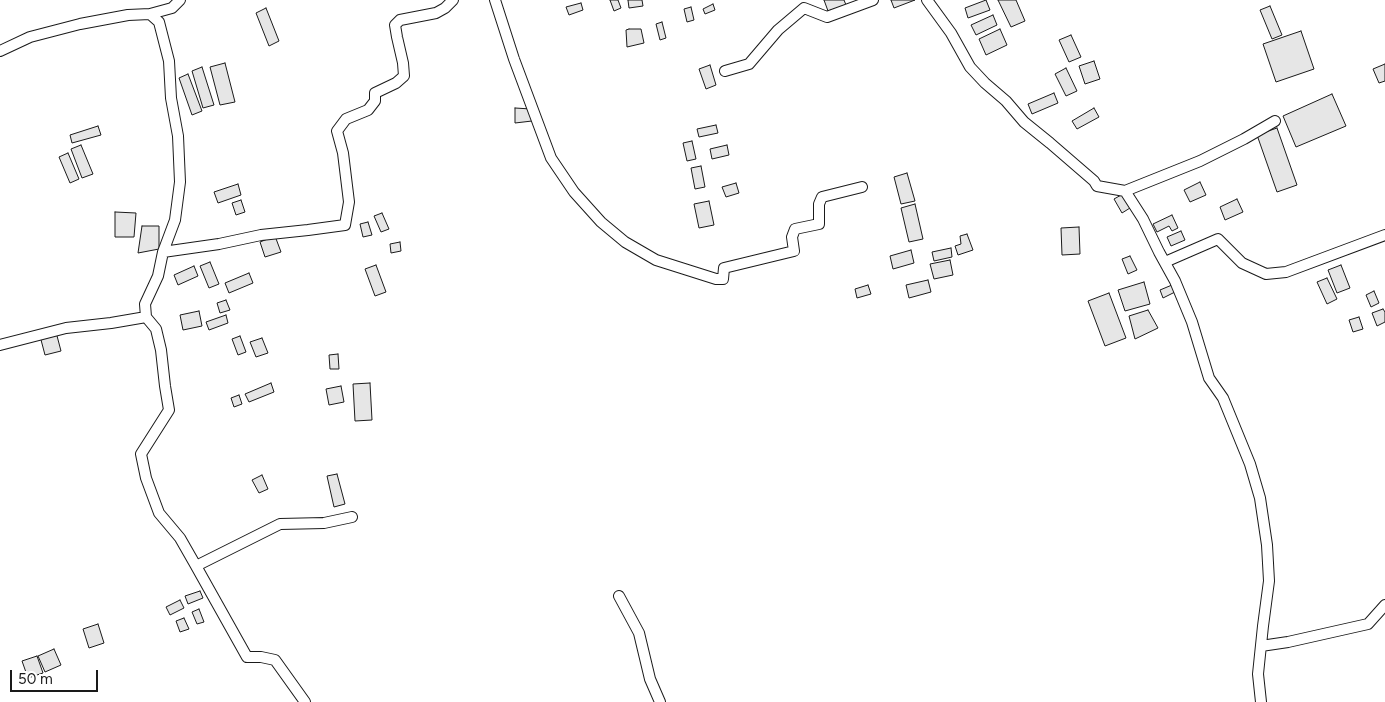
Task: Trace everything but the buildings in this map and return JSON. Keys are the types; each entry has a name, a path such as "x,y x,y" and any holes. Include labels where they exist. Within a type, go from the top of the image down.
{"street":[{"path":"0,51 30,36 128,15 150,14 172,8 180,0"},
{"path":"163,252 219,244 261,235 345,225 349,202 337,131 346,119 368,110 375,101 375,93 396,83 404,76 395,25 400,20 436,13 453,0"},
{"path":"495,0 514,59 552,158 574,192 600,222 625,242 656,260 723,279 724,268 794,251 792,237 795,229 819,224 822,197 862,187"},
{"path":"724,71 749,64 778,30 804,8 827,17 873,0"},
{"path":"926,0 950,33 970,67 984,83 1006,102 1024,122 1080,169 1097,186 1126,191 1200,161 1275,121"},
{"path":"150,14 159,22 169,61 171,98 178,136 180,182 175,220 163,252 158,276 145,304 146,317 156,329 161,350 170,410 141,454 146,478 159,513 180,538 247,657 275,660 305,702"},
{"path":"1126,191 1143,219 1175,281 1192,322 1209,378 1223,398 1241,440 1260,498 1267,545 1269,580 1258,674 1261,702"},
{"path":"1165,262 1218,239 1242,263 1266,274 1286,272 1385,235"},
{"path":"0,345 66,328 146,317"},
{"path":"196,566 280,524 324,523 352,517"},
{"path":"619,596 639,633 650,679 660,702"},
{"path":"1261,646 1288,642 1368,624 1385,605"}]}
